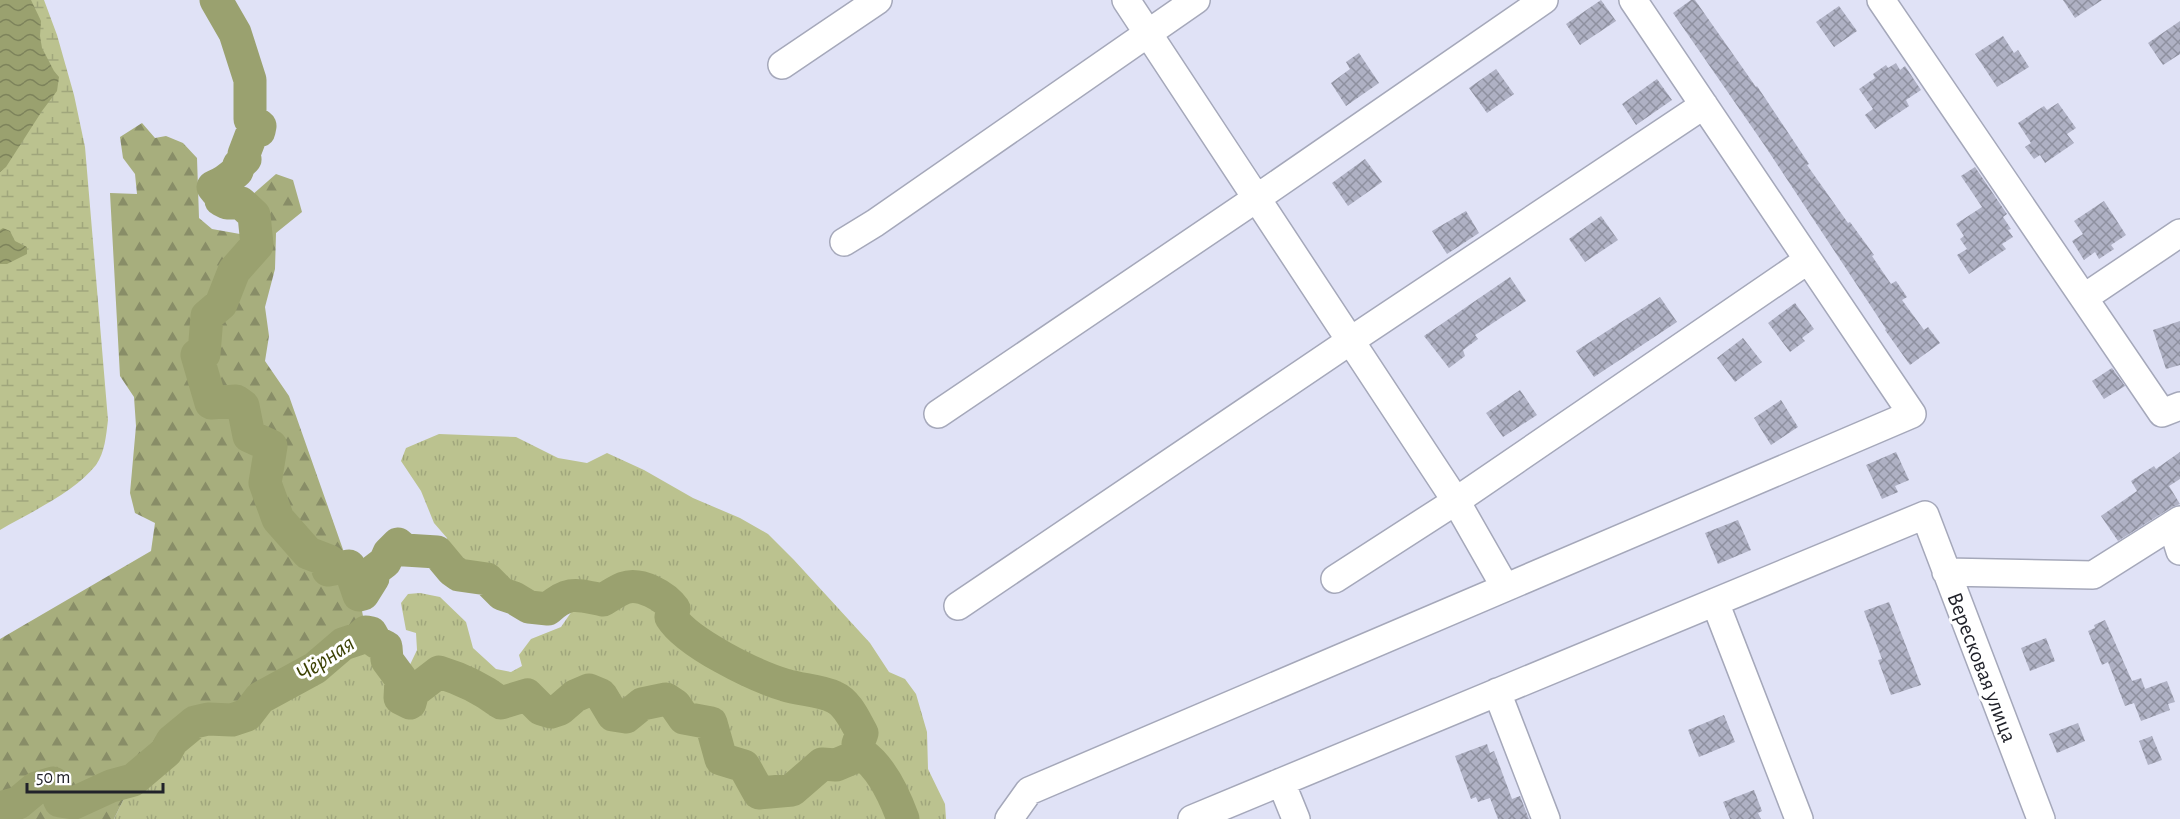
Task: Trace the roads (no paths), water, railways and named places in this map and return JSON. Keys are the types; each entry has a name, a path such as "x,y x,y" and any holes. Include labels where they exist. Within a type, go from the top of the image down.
{"street":[{"path":"782,65 878,0"},
{"path":"1126,0 1456,501 1505,587"},
{"path":"844,242 875,223 1196,0"},
{"path":"938,414 1544,0"},
{"path":"1009,819 1029,791 1912,414 1633,0"},
{"path":"1881,0 2162,413 2180,406"},
{"path":"958,606 1350,340 1704,105"},
{"path":"2085,297 2180,232"},
{"path":"1335,579 1456,501 1808,260"},
{"name":"Вересковая улица","path":"1714,602 1925,514 2041,819"},
{"path":"1947,572 2093,575 2176,523 2180,551"},
{"path":"1192,819 1714,602 1799,819"},
{"path":"1497,692 1546,819"},
{"path":"1281,782 1296,819"}],"water":[{"path":"0,0 31,0 41,21 42,48 59,77 57,91 6,167 0,172"},
{"path":"3,228 10,231 15,241 27,247 27,254 7,264 0,264 0,230"}],"waterway":[{"path":"216,0 235,33 250,80 250,119 260,126 259,131 252,133 244,154 245,159 237,171 213,187 221,194 221,200 227,203 241,203 254,215 257,245 234,271 221,304 207,316 204,354 197,355 211,403 236,401 243,406 249,436 271,446 265,483 278,519 308,553 329,561 328,570 349,566 359,595 363,594 373,578 372,572 385,562 389,553 398,544 405,550 437,552 459,575 487,579 502,594 529,607 548,609 568,596 603,600 621,589 630,587 652,591 665,599 674,609 671,617 679,627 706,648 772,681 822,693 843,703 862,733 858,744 862,754"},
{"name":"Чёрная","path":"0,811 3,807 18,803 36,788 53,783 60,801 74,803 111,786 133,780 166,752 172,741 195,722 208,719 232,720 247,715 260,698 315,668 343,644 358,639 366,632 371,633 376,642 386,647 387,660 401,679 400,698 410,703 413,692 439,672 471,684 501,703 527,695 541,709 551,712 560,709 575,696 589,690 601,695 613,715 626,717 642,704 666,699 675,705 684,718 711,723 721,759 744,766 759,793 792,790 822,764 836,765 862,754 882,775 903,819"}]}
